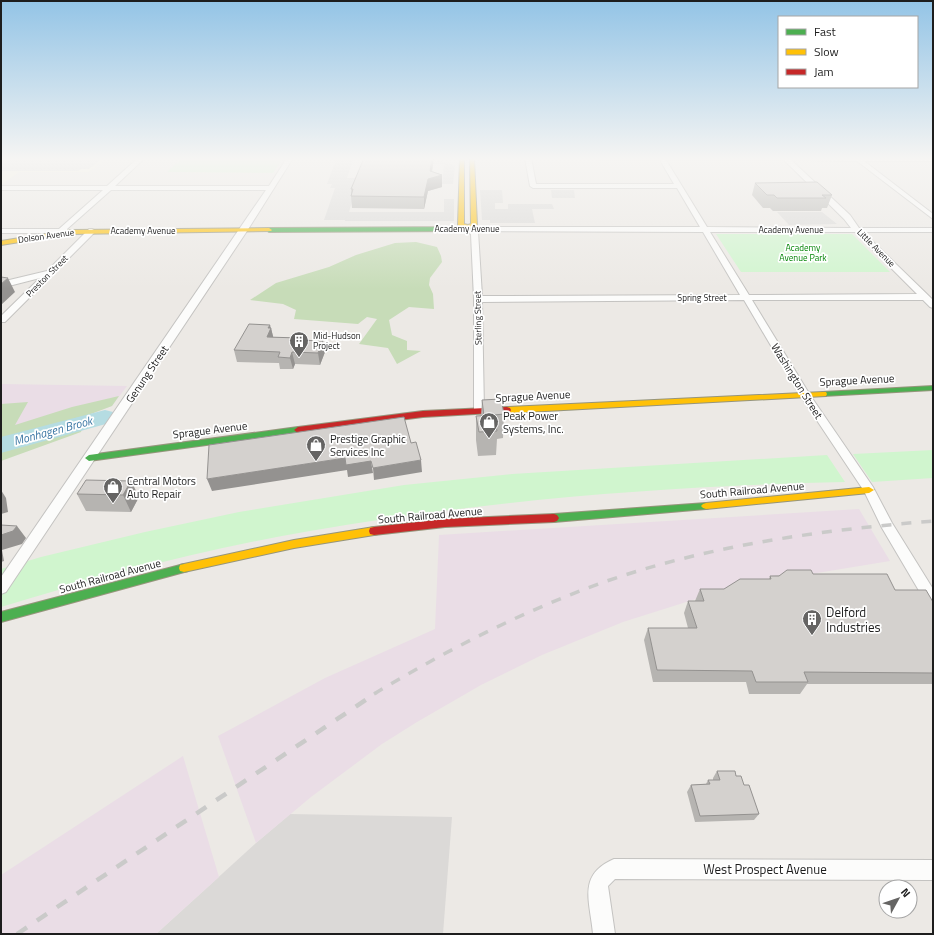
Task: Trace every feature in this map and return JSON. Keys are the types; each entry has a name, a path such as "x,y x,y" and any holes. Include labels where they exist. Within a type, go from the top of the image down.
{"street":[{"path":"1,231 60,232 95,202"},
{"name":"Genung Street","path":"1,588 261,202"},
{"path":"461,202 461,225 468,228 474,225 473,202"},
{"name":"Washington Street","path":"689,202 805,395 869,490 887,525 933,602"},
{"name":"Little Avenue","path":"831,202 847,217 857,230 933,305"},
{"path":"913,202 933,217"},
{"name":"Academy Avenue","path":"92,231 468,228 933,230"},
{"name":"Sterling Street","path":"468,228 475,233 478,298 479,411"},
{"name":"Dolson Avenue","path":"1,243 60,232 92,231"},
{"name":"Preston Street","path":"2,320 92,231"},
{"path":"1,285 50,272"},
{"name":"Spring Street","path":"478,298 926,297"},
{"name":"Sprague Avenue","path":"89,458 423,414 933,388"},
{"name":"South Railroad Avenue","path":"1,617 196,566 294,544 373,531 445,523 544,519 732,504 869,490"},
{"name":"West Prospect Avenue","path":"604,934 598,885 600,879 614,869 933,870"}],"shaded area":[{"path":"330,202 352,202 349,212 444,212 444,202 454,202 454,221 324,220"},
{"path":"481,202 503,202 503,203 495,203 495,209 508,209 508,204 552,204 554,209 532,209 535,223 490,223 490,220 482,220"},
{"path":"777,212 822,212 837,224 789,225"},
{"path":"1,384 127,386 112,406 1,447"},
{"path":"859,509 890,561 817,573 702,597 623,622 542,655 481,685 382,744 311,797 256,843 218,736 325,678 435,629 439,535"},
{"path":"183,756 219,877 156,934 1,934 1,875"},
{"path":"290,814 452,817 443,934 156,934"}],"green space":[{"name":"Academy Avenue Park","path":"716,234 852,234 890,272 741,272"},
{"path":"416,242 437,247 442,262 430,278 429,285 433,294 434,309 409,307 389,320 392,335 407,341 407,350 421,351 397,364 388,348 359,344 377,319 367,317 358,324 294,319 296,310 283,304 250,300 276,283 329,267 356,255 395,243"},
{"path":"119,396 112,406 67,423 84,422 81,432 1,461 1,404 28,402 15,425 72,407"},
{"path":"933,450 933,478 872,482 853,454"},
{"path":"827,455 845,482 711,487 577,496 376,520 271,538 154,564 1,607 1,569 41,557 145,532 239,512 404,485 512,474"}],"building":[{"path":"1,277 8,278 1,284"},
{"path":"249,324 270,325 268,328 271,328 267,337 299,338 298,340 323,341 318,353 292,352 290,358 278,357 280,352 234,350"},
{"path":"501,399 504,414 484,416 482,400"},
{"path":"494,415 497,431 479,432 476,416"},
{"name":"Prestige Graphic Services Inc","path":"404,417 411,443 416,442 421,460 373,468 371,461 346,465 345,458 207,479 209,445"},
{"path":"86,480 131,481 123,495 77,494"},
{"path":"1,525 17,526 13,531 1,535"},
{"name":"Delford Industries","path":"787,570 811,570 813,574 887,574 895,590 926,590 933,602 933,673 804,672 808,682 756,682 752,671 657,670 648,628 697,628 688,601 704,601 700,589 724,589 740,579 771,579 770,576 779,576"},
{"path":"717,771 735,771 736,776 741,776 744,785 749,785 759,814 700,816 691,785 710,784 708,780 720,780"}],"waterway":[{"name":"Monhagen Brook","path":"1,445 105,417"}],"railway":[{"path":"374,694 429,662 486,632 574,593 644,569 725,549 808,534 933,521"},
{"path":"17,934 376,693"}],"traffic: fast":[{"path":"269,230 468,229 468,227"},
{"path":"823,394 933,388"},
{"path":"89,458 298,430"},
{"path":"554,518 706,506"},
{"path":"1,617 184,568"}],"traffic: slow":[{"path":"461,202 461,225 468,227 474,225 473,202"},
{"path":"1,243 70,232 269,230"},
{"path":"507,410 823,394"},
{"path":"706,506 869,490"},
{"path":"184,568 294,544 374,531"}],"traffic: jam":[{"path":"298,430 423,414 507,410"},
{"path":"374,531 445,523 554,518"}],"place":[{"name":"Mid-Hudson Project","path":"299,358"},
{"name":"Peak Power Systems, Inc.","path":"489,439"},
{"name":"Prestige Graphic Services Inc","path":"316,462"},
{"name":"Central Motors Auto Repair","path":"113,504"},
{"name":"Delford Industries","path":"812,636"}]}
